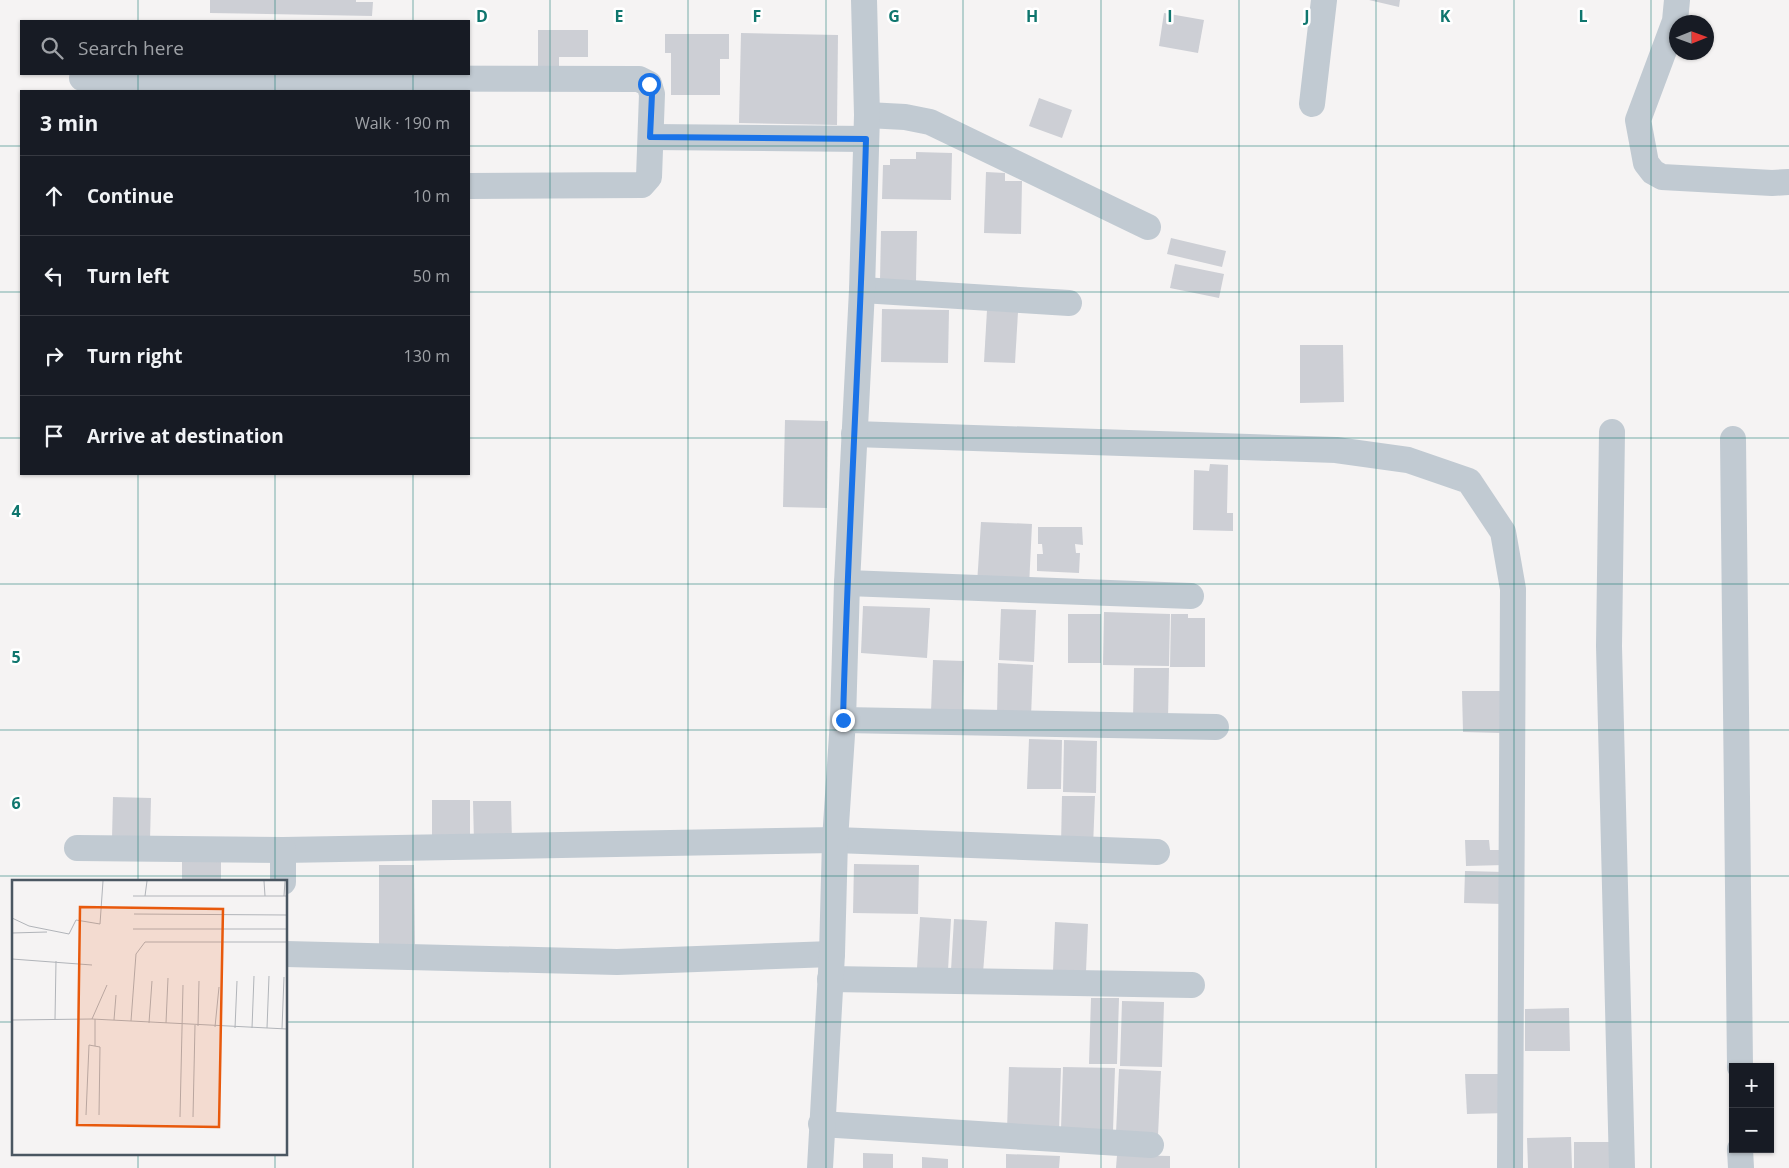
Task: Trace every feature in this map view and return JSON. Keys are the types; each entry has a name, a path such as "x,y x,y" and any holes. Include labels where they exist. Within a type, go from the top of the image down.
{"street":[{"path":"820,1168 831,967 835,840 843,720 847,583 862,290 866,127 864,0"},
{"path":"1312,104 1324,0"},
{"path":"1677,0 1675,21 1638,120 1646,163 1653,172 1662,177 1772,183 1789,182"},
{"path":"82,78 638,80 649,84 652,94 649,177 642,185 470,186"},
{"path":"650,137 866,127 905,117 930,122 1148,227"},
{"path":"862,290 1069,304"},
{"path":"1612,432 1609,646 1622,1168"},
{"path":"854,434 1336,450 1408,460 1469,481 1504,532 1513,589 1510,1168"},
{"path":"1733,438 1740,1063"},
{"path":"847,583 1191,596"},
{"path":"843,720 1216,727"},
{"path":"77,848 283,850 835,840 1157,852"},
{"path":"283,850 283,880"},
{"path":"288,954 831,967 1192,985"},
{"path":"822,1124 1151,1145"},
{"path":"1740,1153 1741,1168"}],"building":[{"path":"210,0 356,0 356,2 373,2 372,16 210,13"},
{"path":"1369,0 1400,0 1399,7"},
{"path":"1164,13 1204,20 1198,53 1159,46"},
{"path":"538,30 588,30 588,57 559,57 559,72 538,72"},
{"path":"741,33 838,35 837,125 739,123"},
{"path":"665,34 729,34 729,59 720,59 720,95 671,95 671,53 665,53"},
{"path":"1039,98 1072,110 1062,138 1029,126"},
{"path":"916,152 952,153 951,200 882,199 883,165 890,165 890,159 916,159"},
{"path":"986,172 1005,173 1005,181 1022,181 1021,234 984,233"},
{"path":"881,231 917,231 916,281 880,280"},
{"path":"1171,238 1226,251 1222,267 1167,254"},
{"path":"1175,264 1224,274 1219,298 1170,288"},
{"path":"882,309 949,310 948,363 881,362"},
{"path":"987,310 1018,312 1015,363 984,362"},
{"path":"1300,345 1343,345 1344,402 1300,403"},
{"path":"785,420 828,421 827,508 783,507"},
{"path":"1210,464 1228,465 1227,513 1233,513 1233,531 1193,530 1194,470 1209,471"},
{"path":"981,522 1032,524 1029,587 977,584"},
{"path":"1038,527 1082,527 1083,545 1075,544 1076,553 1080,553 1079,573 1037,571 1037,554 1043,554 1042,544 1038,544"},
{"path":"863,606 930,608 927,658 861,653"},
{"path":"1001,609 1036,610 1034,662 999,660"},
{"path":"1104,612 1170,614 1169,666 1103,665"},
{"path":"1068,614 1101,614 1101,663 1068,663"},
{"path":"1171,614 1188,614 1188,618 1205,618 1205,667 1170,667"},
{"path":"933,660 964,661 963,714 931,712"},
{"path":"998,663 1033,665 1031,717 997,716"},
{"path":"1134,668 1169,668 1168,720 1133,720"},
{"path":"1462,691 1501,691 1501,733 1463,732"},
{"path":"1029,739 1062,740 1061,789 1027,789"},
{"path":"1064,740 1097,741 1096,793 1063,792"},
{"path":"1062,796 1095,796 1093,847 1061,845"},
{"path":"113,797 151,798 150,841 112,839"},
{"path":"432,800 470,800 470,842 432,842"},
{"path":"473,801 511,801 512,842 474,843"},
{"path":"1465,840 1489,840 1490,850 1504,850 1504,865 1466,866"},
{"path":"221,860 221,880 182,880 182,861"},
{"path":"854,864 919,865 918,914 853,913"},
{"path":"379,865 414,865 415,949 379,949"},
{"path":"1465,871 1504,872 1504,904 1464,903"},
{"path":"920,917 951,919 948,970 917,968"},
{"path":"954,919 987,921 983,973 951,970"},
{"path":"1055,922 1088,924 1086,972 1053,971"},
{"path":"1091,998 1119,998 1117,1064 1089,1064"},
{"path":"1122,1001 1164,1002 1162,1067 1120,1066"},
{"path":"1569,1008 1570,1051 1525,1051 1525,1009"},
{"path":"1009,1067 1061,1068 1059,1131 1007,1130"},
{"path":"1063,1067 1115,1068 1113,1131 1061,1129"},
{"path":"1119,1069 1161,1071 1158,1135 1116,1133"},
{"path":"1465,1074 1507,1074 1508,1113 1467,1114"},
{"path":"1571,1137 1572,1168 1528,1168 1527,1138"},
{"path":"1574,1142 1617,1142 1617,1168 1574,1168"},
{"path":"863,1153 893,1154 893,1168 863,1168"},
{"path":"1006,1154 1060,1156 1059,1168 1006,1168"},
{"path":"1117,1155 1170,1156 1170,1168 1116,1168"},
{"path":"922,1157 948,1159 948,1168 922,1168"}],"route":[{"path":"649,84 652,94 650,137 866,139 862,290 847,583 843,720"}]}
